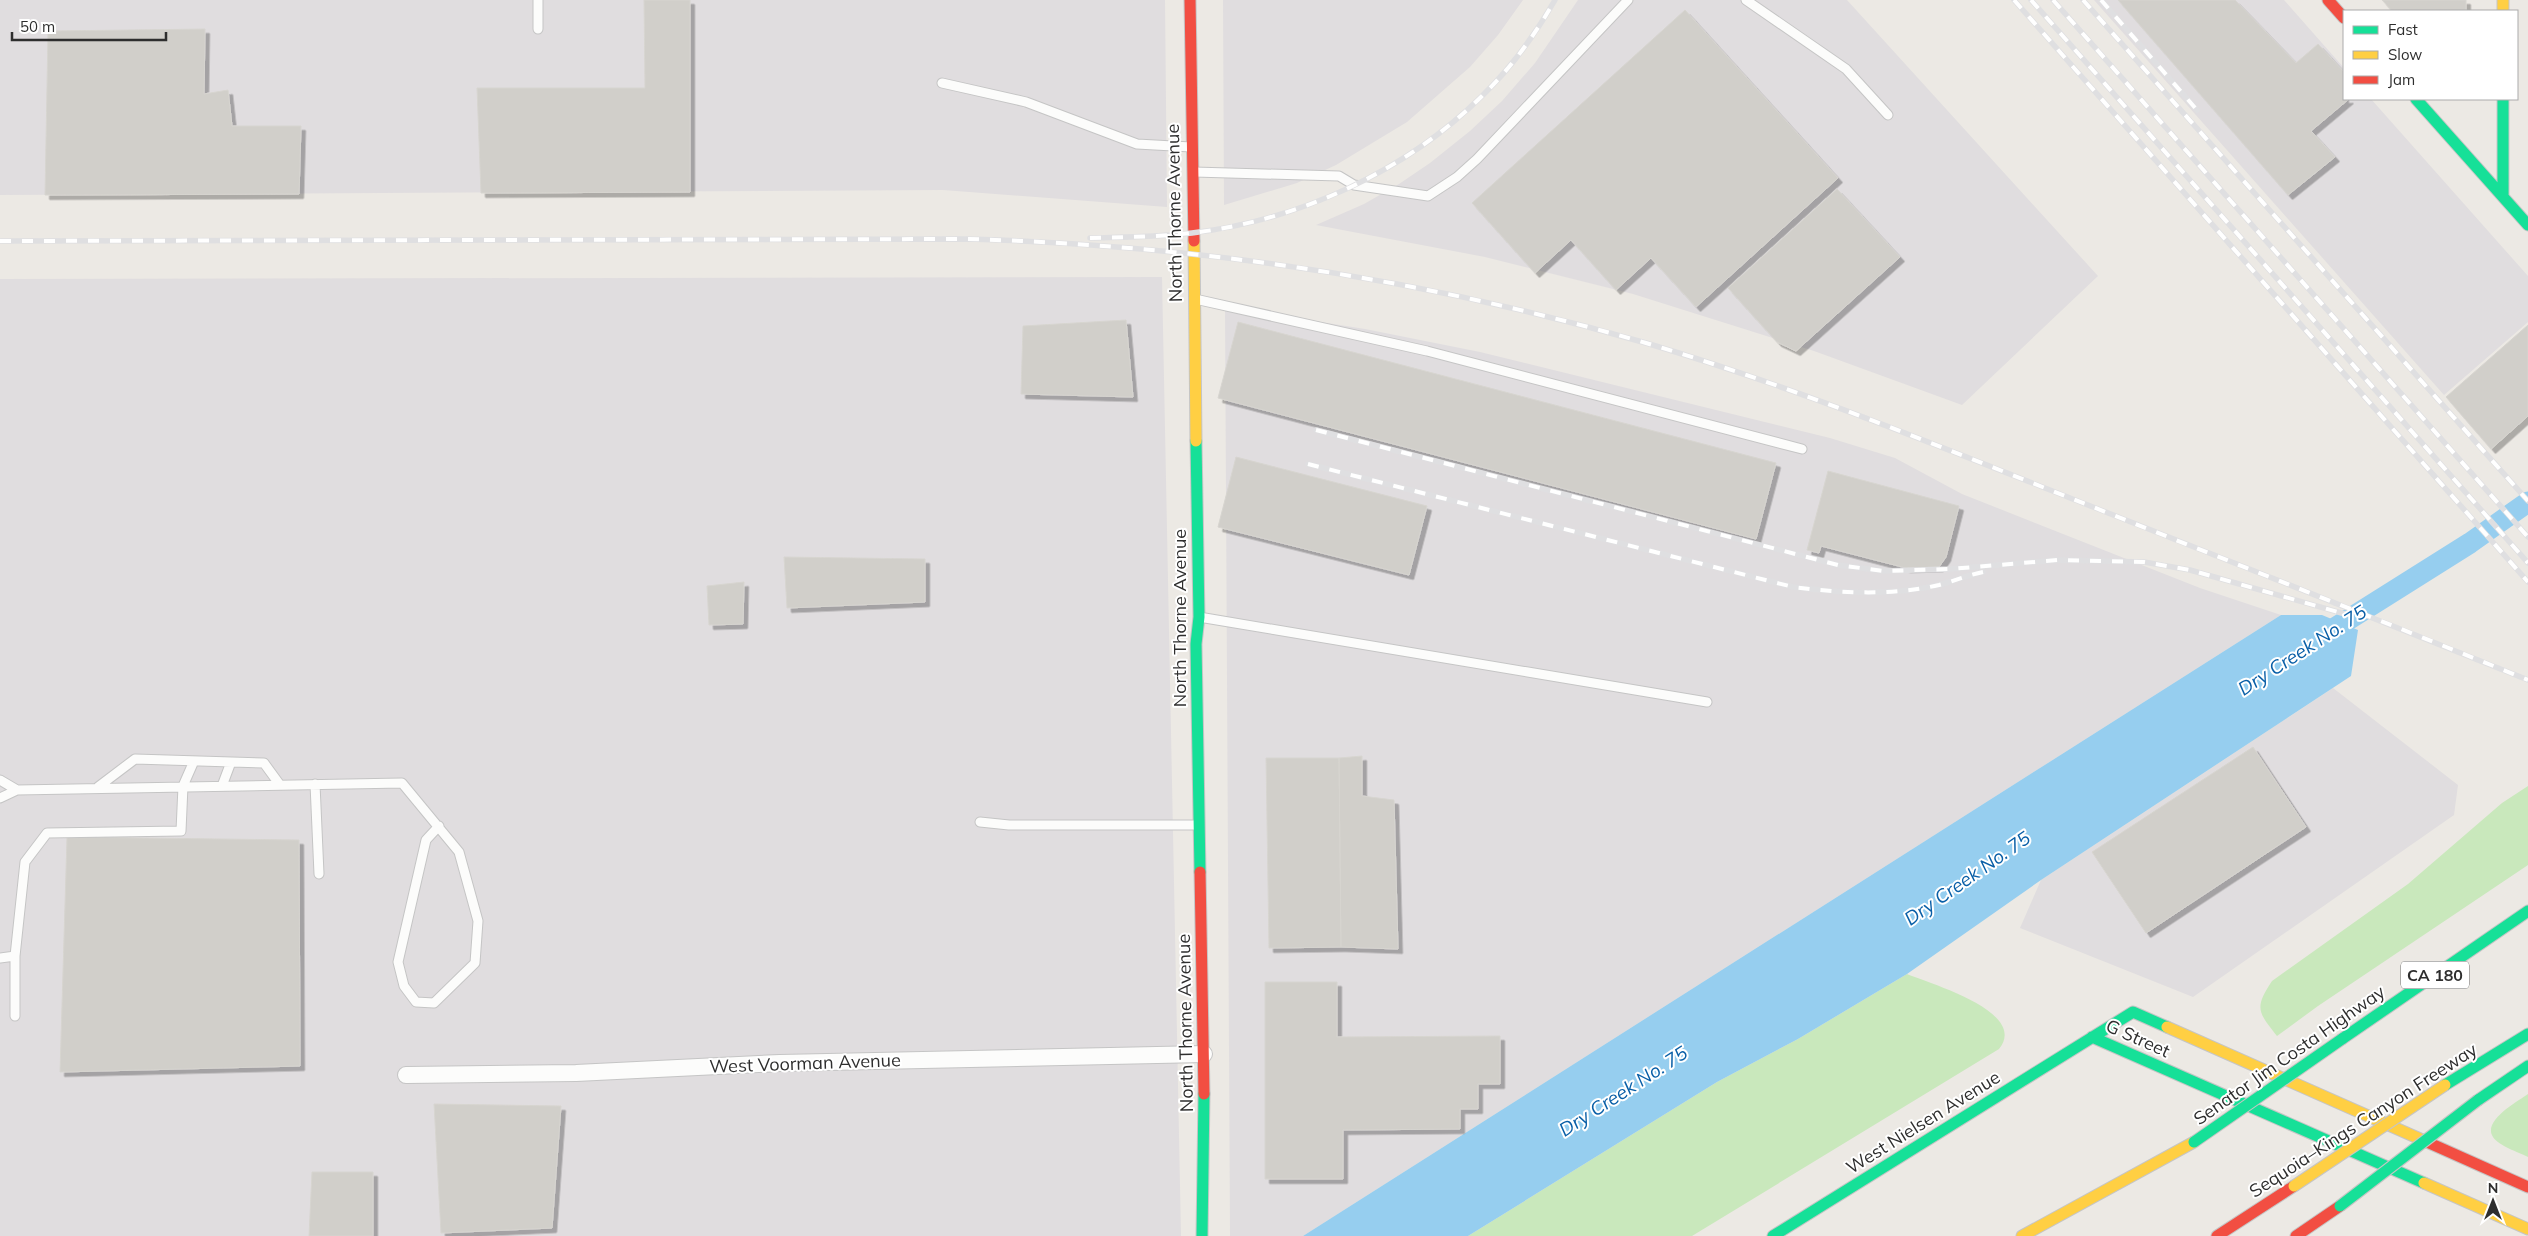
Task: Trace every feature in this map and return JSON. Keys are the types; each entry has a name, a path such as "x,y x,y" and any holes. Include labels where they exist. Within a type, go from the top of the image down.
{"main road":[{"name":"North Thorne Avenue","path":"1190,0 1198,617 1196,644 1198,825 1204,1054 1202,1236"},
{"path":"2328,0 2343,17"},
{"path":"2417,100 2528,225"},
{"path":"2503,100 2503,197"},
{"name":"Senator Jim Costa Highway","path":"2194,1142 2528,911"},
{"name":"G Street","path":"2092,1037 2133,1012 2528,1187"},
{"name":"Sequoia–Kings Canyon Freeway","path":"2217,1236 2444,1085 2528,1034"},
{"name":"G Street","path":"2092,1037 2528,1229"},
{"name":"West Nielsen Avenue","path":"1773,1236 2092,1037"},
{"path":"2296,1236 2340,1206 2478,1100 2528,1066"},
{"path":"2022,1236 2194,1142"},
{"name":"CA 180","path":"2066,1226 2194,1142"}],"street":[{"name":"West Voorman Avenue","path":"406,1075 576,1074 780,1062 1204,1054"}],"lane":[{"path":"538,0 538,29"},
{"path":"1191,172 1339,176 1354,185 1428,196 1457,177 1477,159 1628,0"},
{"path":"1746,0 1846,69 1888,115"},
{"path":"942,83 1026,102 1137,144 1191,147"},
{"path":"1193,298 1427,351 1802,449"},
{"path":"1198,617 1707,702"},
{"path":"98,788 134,759 264,763 280,785"},
{"path":"15,1016 15,956 25,862 47,833 181,831 183,786 194,761"},
{"path":"222,786 231,762"},
{"path":"0,780 17,790"},
{"path":"0,798 17,790 402,783 439,826 459,852 478,921 475,963 434,1003 416,1002 404,986 398,962 426,840 439,826"},
{"path":"315,784 319,874"},
{"path":"980,822 1009,826 1198,825"},
{"path":"0,958 15,956"}],"shaded area":[{"path":"0,0 1165,0 1167,207 943,190 0,195"},
{"path":"1223,0 1523,0 1498,35 1470,67 1407,122 1336,165 1297,183 1224,205"},
{"path":"1578,0 1847,0 2098,276 1962,405 1814,351 1633,294 1485,257 1316,225 1364,204 1399,184 1430,163 1470,131 1502,101 1535,63"},
{"path":"2094,0 2284,0 2343,67 2343,100 2372,100 2528,276 2528,322 2444,395"},
{"path":"1162,277 1181,1236 0,1236 0,279"},
{"path":"1225,307 1365,329 1480,352 1830,438 1895,458 1962,494 2200,588 2281,615 1303,1236 1230,1236"},
{"path":"2333,688 2458,785 2454,815 2193,997 2020,928 2041,880"}],"green space":[{"path":"2528,786 2528,865 2318,1006 2277,1036 2262,1015 2261,1010 2266,990 2272,981 2408,884 2502,803"},
{"path":"1907,974 1955,992 1989,1012 2001,1023 2005,1036 1999,1049 1692,1236 1468,1236 1717,1082 1798,1039"},
{"path":"2528,1094 2528,1157 2500,1143 2493,1137 2491,1131 2492,1125 2503,1112"}],"water":[{"path":"2281,615 2322,615 2358,630 2351,676 2041,880 1907,974 1798,1039 1717,1082 1468,1236 1303,1236"}],"building":[{"path":"644,0 690,0 690,192 481,193 477,88 645,88"},
{"path":"2118,0 2235,0 2296,63 2318,44 2343,71 2343,100 2348,100 2311,131 2335,157 2288,195"},
{"path":"2382,0 2466,0 2466,10 2391,10"},
{"path":"1685,10 1838,178 1696,307 1651,258 1616,290 1571,240 1535,273 1472,203"},
{"path":"205,29 204,94 228,90 232,126 301,126 299,194 45,195 48,31"},
{"path":"1837,189 1900,257 1796,351 1777,342 1728,288"},
{"path":"1126,320 1133,397 1021,394 1023,326"},
{"path":"1238,322 1776,463 1756,539 1218,398"},
{"path":"2528,325 2528,416 2491,449 2446,397"},
{"path":"1236,457 1427,506 1409,575 1218,527"},
{"path":"1828,471 1959,506 1946,557 1939,567 1906,568 1821,546 1819,553 1807,550"},
{"path":"784,557 925,559 925,602 787,608"},
{"path":"744,582 743,624 709,625 707,586"},
{"path":"2253,747 2306,827 2146,933 2092,852"},
{"path":"1362,756 1362,796 1394,800 1398,949 1341,947 1339,758"},
{"path":"1266,758 1339,758 1341,947 1269,948"},
{"path":"67,837 299,840 300,1066 60,1072"},
{"path":"1265,982 1337,982 1337,1037 1500,1036 1500,1084 1478,1084 1478,1109 1460,1109 1460,1129 1343,1130 1343,1179 1265,1179"},
{"path":"434,1104 561,1106 552,1228 441,1233"},
{"path":"312,1172 373,1172 373,1236 309,1236"}],"waterway":[{"name":"Dry Creek No. 75","path":"2319,638 2470,543 2528,502"}],"railway":[{"path":"1090,238 1192,233 1232,226 1272,217 1348,188 1385,169 1419,148 1452,123 1482,96 1522,51 1555,0"},
{"path":"2014,0 2528,582"},
{"path":"2031,0 2528,563"},
{"path":"2053,0 2528,537"},
{"path":"2083,0 2528,501"},
{"path":"2101,0 2197,110"},
{"path":"0,241 966,239 1138,249 1309,269 1479,301 1563,320 1646,343 1759,379 1927,441 2528,680"},
{"path":"1316,430 1838,565 1883,571 1950,569 2058,560 2144,562 2190,570 2345,614"},
{"path":"1308,464 1793,587 1848,592 1903,591 1939,585 1983,572"}],"traffic: fast":[{"path":"2417,100 2528,225"},
{"path":"2503,100 2503,197"},
{"path":"1196,441 1199,617 1196,644 1200,872"},
{"path":"2342,1039 2528,911"},
{"path":"1773,1236 2133,1012 2167,1027"},
{"path":"2445,1085 2528,1034"},
{"path":"2092,1037 2424,1183"},
{"path":"2194,1142 2342,1039"},
{"path":"2478,1100 2528,1066"},
{"path":"1202,1236 1204,1094"},
{"path":"2340,1206 2478,1100"}],"traffic: slow":[{"path":"2503,0 2503,10"},
{"path":"1194,241 1196,441"},
{"path":"2167,1027 2427,1142"},
{"path":"2294,1186 2445,1085"},
{"path":"2022,1236 2194,1142"},
{"path":"2424,1183 2528,1229"}],"traffic: jam":[{"path":"1190,0 1194,241"},
{"path":"2328,0 2343,17"},
{"path":"1200,872 1204,1094"},
{"path":"2427,1142 2528,1187"},
{"path":"2217,1236 2294,1186"},
{"path":"2296,1236 2340,1206"}]}
